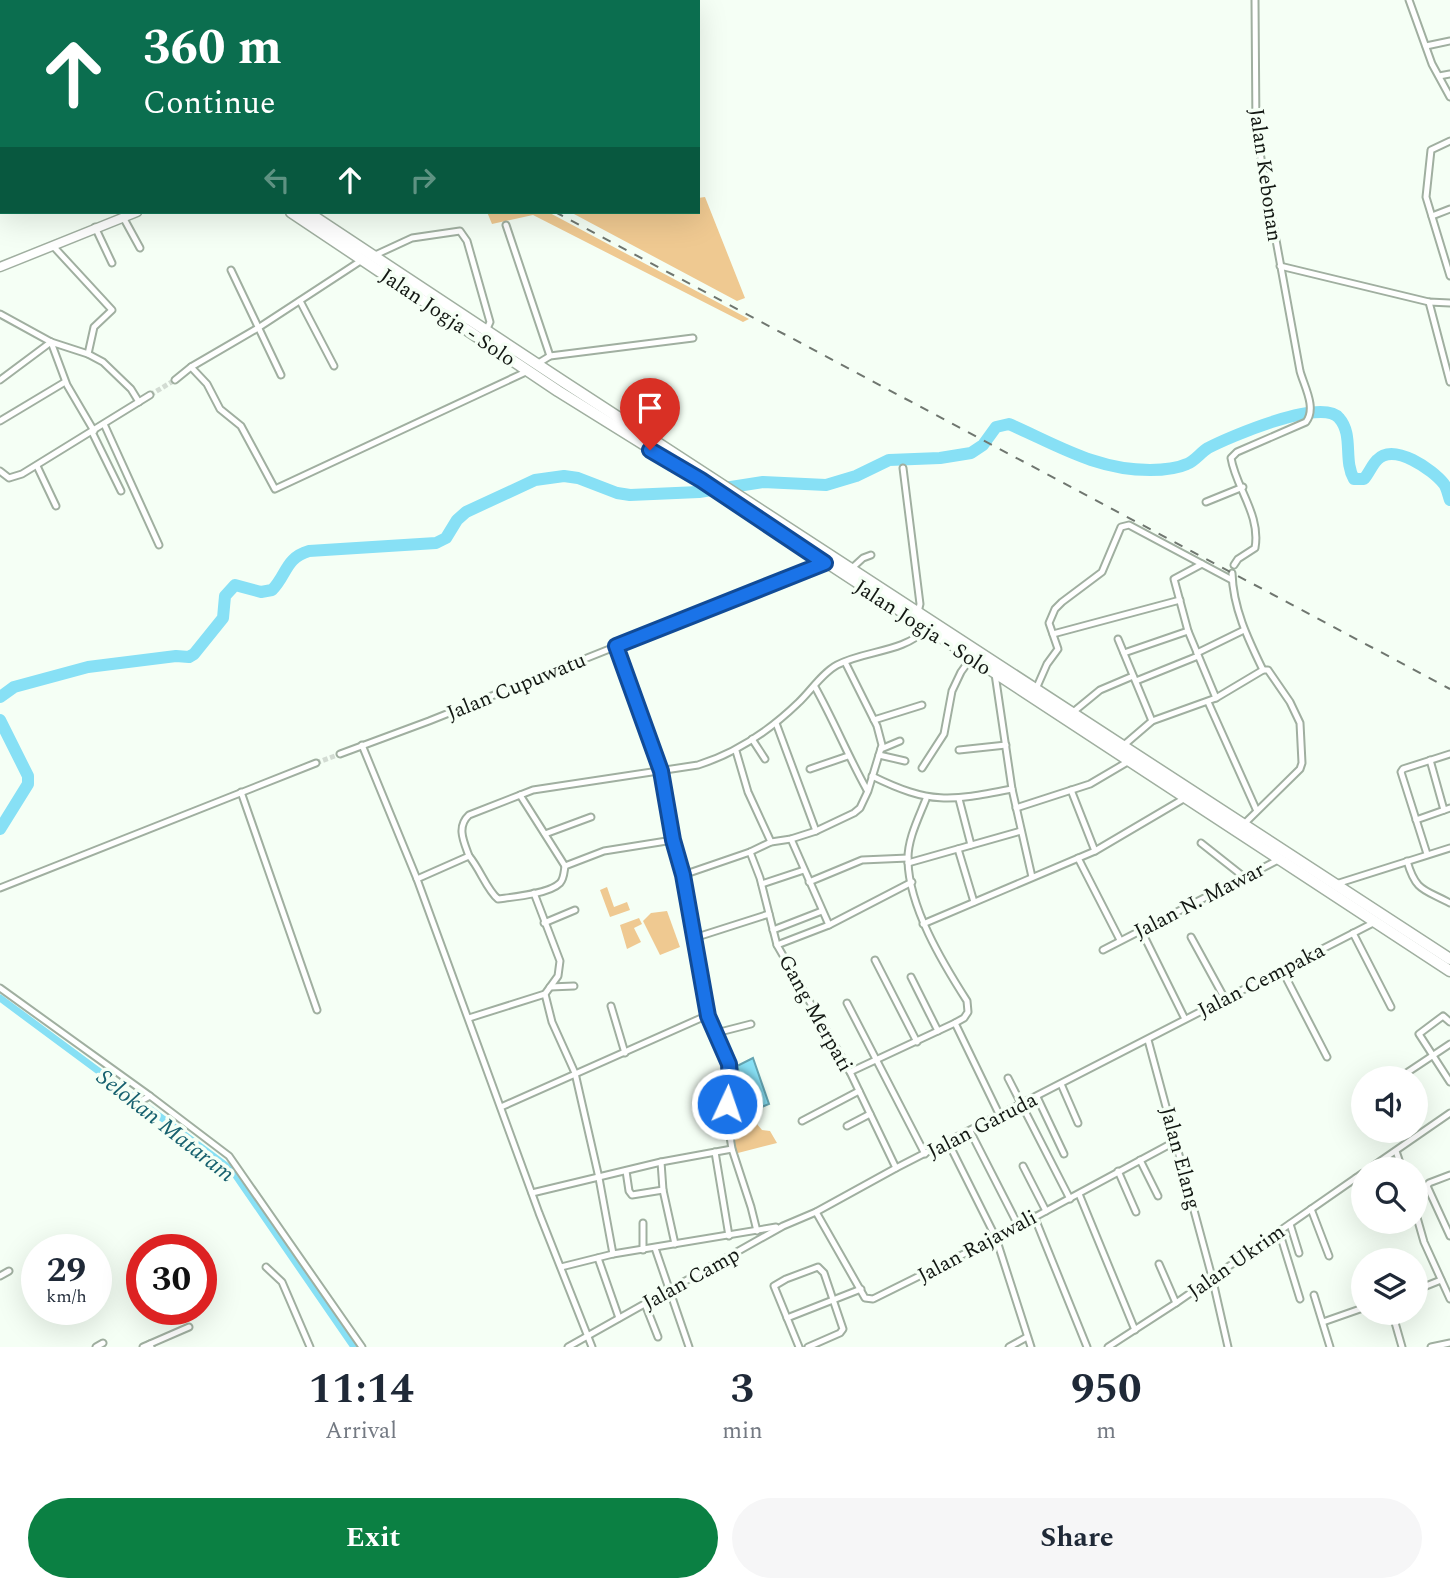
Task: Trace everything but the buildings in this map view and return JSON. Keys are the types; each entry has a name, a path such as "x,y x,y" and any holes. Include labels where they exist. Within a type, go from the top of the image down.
{"highway":[{"name":"Jalan Jogja - Solo","path":"294,214 561,387 706,478 738,495 851,569 872,589 926,629 1129,761 1244,824 1450,959"},
{"name":"Jalan Jogja - Solo","path":"310,214 486,331 533,368"},
{"name":"Jalan Jogja - Solo","path":"706,478 726,496 825,563 918,612 1124,745 1278,860 1450,971"}],"main road":[{"path":"0,267 131,214"}],"street":[{"name":"Jalan Kebonan","path":"1243,487 1231,461 1234,454 1306,422 1311,415 1311,406 1300,371 1256,131 1255,0"},
{"path":"1409,0 1438,76 1450,97"},
{"path":"1426,46 1450,41"},
{"path":"1438,76 1450,74"},
{"path":"1450,141 1433,148 1429,153 1426,197 1450,276"},
{"path":"1432,216 1450,209"},
{"path":"123,217 140,248"},
{"path":"506,226 550,356"},
{"path":"95,227 112,263"},
{"path":"373,256 412,238 460,231 467,241 490,322 486,331"},
{"path":"53,246 112,310 94,327 88,354"},
{"path":"175,380 191,367 258,328 362,260"},
{"path":"1280,266 1429,302 1450,303"},
{"path":"231,270 281,375"},
{"path":"300,301 334,366"},
{"path":"1429,302 1450,382"},
{"path":"0,314 51,342 88,354 116,373 139,402"},
{"path":"191,367 207,384 220,408 241,426 275,489 533,368 550,356 693,338"},
{"path":"0,380 51,342"},
{"path":"51,342 65,382 93,431 121,491"},
{"path":"0,421 65,382"},
{"path":"0,471 11,478 37,466 150,395"},
{"path":"104,424 159,545"},
{"path":"37,466 56,506"},
{"path":"903,468 920,604 918,612"},
{"path":"1206,502 1243,487 1253,517 1256,543 1252,552 1238,559 1234,565"},
{"path":"1036,689 1046,664 1058,649 1049,623 1055,609 1102,572 1121,527 1129,525 1202,564 1232,576 1244,630 1264,670 1277,681 1300,723 1302,763 1300,769 1256,809 1244,824"},
{"path":"851,569 863,558 871,555"},
{"name":"Jalan Cupuwatu","path":"340,754 825,563"},
{"path":"1202,564 1174,579 1188,631 1216,698"},
{"path":"1053,634 1180,600"},
{"path":"520,795 565,866 561,882 534,893 496,898 469,856 461,831 465,818 520,795 573,783 698,765 736,751 776,723 834,667 909,642 926,629"},
{"path":"1072,713 1100,690 1197,655 1244,630"},
{"path":"1124,653 1188,631"},
{"path":"1118,639 1152,721"},
{"path":"616,646 661,771 708,1016 729,1064 727,1118 732,1149 757,1231"},
{"path":"922,768 944,734 952,691 971,658"},
{"path":"683,875 771,842 816,831 860,808 880,752 880,733 845,662"},
{"path":"1124,745 1152,721 1208,702 1264,670"},
{"path":"995,674 1012,789 1032,877"},
{"path":"815,687 868,791"},
{"path":"1208,702 1256,809"},
{"path":"874,720 922,705"},
{"path":"776,723 816,831"},
{"path":"752,739 765,760"},
{"path":"880,752 900,741"},
{"path":"362,745 418,879 532,1193 592,1347"},
{"path":"959,750 1006,745"},
{"path":"736,751 748,792 771,842"},
{"path":"880,752 905,761"},
{"path":"1427,855 1401,772 1450,754"},
{"path":"810,769 848,756"},
{"path":"1416,820 1447,809 1430,760"},
{"path":"1016,808 1109,775 1129,761"},
{"path":"0,888 316,763"},
{"path":"872,776 926,799 959,799 1012,789"},
{"path":"1071,790 1095,851"},
{"path":"241,792 317,1010"},
{"path":"923,924 1095,851 1189,794"},
{"path":"850,1072 955,1023 968,1012 967,1001 923,924 912,881 908,860 926,799"},
{"path":"959,799 971,845"},
{"path":"545,834 591,817"},
{"path":"809,882 851,863 893,858 908,860 1021,831"},
{"path":"791,839 829,925"},
{"path":"565,866 604,851 673,840"},
{"path":"1201,843 1244,877"},
{"path":"1336,884 1450,848"},
{"path":"958,849 974,902"},
{"name":"Gang Merpati","path":"750,852 762,884 777,945 850,1072 896,1168"},
{"path":"418,879 469,856"},
{"path":"1078,858 1120,940"},
{"name":"Jalan N. Mawar","path":"1103,950 1278,860"},
{"path":"1407,861 1412,879 1417,885 1450,903"},
{"path":"762,884 804,870"},
{"path":"777,945 829,925 912,881"},
{"path":"469,1018 545,994 558,976 560,961 534,893"},
{"path":"544,923 575,911"},
{"path":"773,930 822,911"},
{"path":"694,938 769,914"},
{"name":"Jalan Cempaka","path":"1148,1040 1375,922"},
{"path":"1141,930 1185,1019"},
{"path":"1353,933 1391,1007"},
{"path":"1191,937 1225,999"},
{"path":"875,960 917,1042"},
{"path":"1282,970 1327,1057"},
{"path":"911,977 937,1031"},
{"path":"551,987 574,986"},
{"path":"0,988 148,1097 226,1159 362,1347"},
{"path":"545,994 552,1022 575,1073 613,1254"},
{"path":"847,1003 925,1154"},
{"path":"611,1006 625,1053"},
{"path":"501,1107 708,1016"},
{"path":"1450,1022 1443,1016 1419,1033 1450,1082"},
{"path":"955,1023 999,1116"},
{"path":"716,1033 751,1024"},
{"name":"Jalan Garuda","path":"816,1212 896,1168 1148,1040"},
{"name":"Jalan Elang","path":"1148,1040 1212,1277 1228,1347"},
{"path":"1418,1066 1450,1044"},
{"path":"1007,1078 1070,1199"},
{"path":"1061,1084 1077,1123"},
{"path":"802,1122 859,1091"},
{"path":"138,1103 148,1097"},
{"path":"1037,1097 1064,1154"},
{"path":"1387,1157 1450,1113"},
{"path":"846,1126 870,1114"},
{"path":"970,1131 1018,1225"},
{"name":"Jalan Rajawali","path":"860,1289 865,1298 873,1299 996,1238 1176,1141"},
{"path":"948,1142 996,1238 1031,1347"},
{"path":"532,1193 661,1162 732,1149"},
{"path":"1396,1151 1398,1157"},
{"path":"715,1152 729,1236"},
{"path":"1140,1160 1158,1196"},
{"path":"661,1162 663,1190 675,1244"},
{"path":"1023,1166 1046,1210"},
{"path":"626,1171 632,1195 663,1190"},
{"path":"1118,1171 1136,1212"},
{"path":"1450,1175 1427,1186 1450,1236"},
{"name":"Jalan Ukrim","path":"1108,1347 1351,1181"},
{"path":"1079,1194 1135,1330"},
{"path":"1311,1209 1329,1256"},
{"path":"787,1318 860,1289 816,1212"},
{"name":"Jalan Camp","path":"568,1347 783,1226 816,1212"},
{"path":"1034,1216 1087,1347"},
{"path":"643,1223 643,1250"},
{"path":"1290,1224 1298,1253"},
{"path":"561,1267 613,1254 783,1226"},
{"path":"1279,1231 1300,1299"},
{"path":"1422,1234 1450,1299"},
{"path":"655,1248 689,1347"},
{"path":"598,1258 619,1318"},
{"path":"1159,1264 1176,1303"},
{"path":"267,1267 282,1282 310,1347"},
{"path":"799,1347 774,1286 818,1267 843,1325 842,1332 808,1347"},
{"path":"0,1276 9,1271"},
{"path":"1428,1285 1441,1280"},
{"path":"1314,1295 1330,1347"},
{"path":"645,1304 659,1337"},
{"path":"1323,1322 1351,1312"},
{"path":"1396,1325 1402,1347"},
{"path":"143,1347 151,1346 188,1327"},
{"path":"1009,1347 1027,1337"},
{"path":"96,1347 103,1343"},
{"path":"1431,1347 1450,1343"}],"shaded area":[{"path":"705,197 745,298 737,301 574,214 700,214 700,198"},
{"path":"488,214 552,214 749,319 743,322 533,215 492,224"},
{"path":"607,887 614,907 627,902 630,910 610,917 600,890"},
{"path":"667,911 680,947 660,955 643,921 651,913"},
{"path":"639,918 642,924 634,928 641,942 627,949 620,925"},
{"path":"751,1117 762,1130 770,1131 777,1143 734,1154 730,1124"}],"water":[{"path":"753,1058 769,1104 752,1111 737,1066"}],"waterway":[{"path":"0,697 14,687 88,667 176,656 189,657 223,618 225,596 235,585 261,592 272,590 291,562 309,551 436,543 446,538 457,520 466,512 535,480 564,476 630,495 699,492 763,482 826,485 856,476 889,460 940,458 971,453 983,445 996,427 1009,424 1094,461 1130,469 1164,469 1187,464 1208,448 1254,428 1314,412 1329,413 1339,418 1344,425 1349,464 1354,479 1364,479 1375,462 1384,455 1403,456 1439,478 1450,500"},
{"path":"0,720 28,776 28,784 0,829"},
{"name":"Selokan Mataram","path":"0,998 232,1170 354,1347"}],"tunnel":[{"path":"150,395 175,380"},
{"path":"316,763 340,754"}],"railway":[{"path":"559,214 1450,689"}],"route":[{"path":"650,450 701,480 825,563 616,646 661,771 708,1016 729,1064 727,1104"}]}
